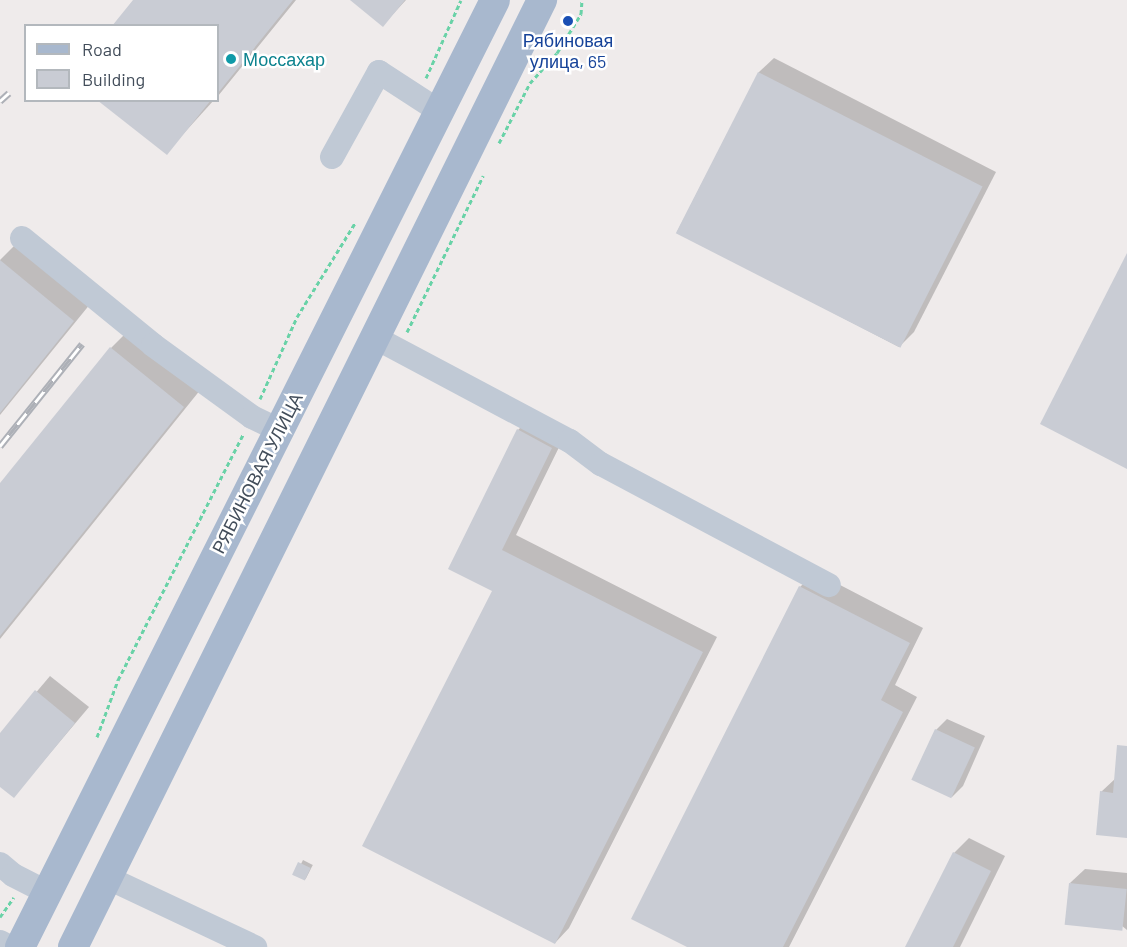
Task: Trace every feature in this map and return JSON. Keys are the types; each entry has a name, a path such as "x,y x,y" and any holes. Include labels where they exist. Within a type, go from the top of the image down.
{"main road":[{"name":"РЯБИНОВАЯ УЛИЦА","path":"20,947 36,887 279,430 428,104 495,0"},
{"path":"73,947 106,877 386,343 542,0"}],"lane":[{"path":"332,157 379,72 428,104"},
{"path":"22,238 153,345 252,417 279,430"},
{"path":"386,343 570,441 601,464 829,585"},
{"path":"0,864 36,887"},
{"path":"106,877 255,947"},
{"path":"0,942 10,947"}],"path":[{"path":"428,104 461,0"},
{"path":"495,152 531,83 557,53 581,14 582,0"},
{"path":"386,343 485,173"},
{"path":"96,740 118,680 252,417 297,317 360,214"},
{"path":"0,917 36,887"}],"building":[{"name":"Моссахар","path":"133,0 293,0 219,92 219,24 114,24"},
{"path":"350,0 405,0 383,27"},
{"path":"758,72 983,186 900,348 676,233"},
{"name":"Моссахар","path":"100,102 209,102 167,155"},
{"path":"1127,253 1127,469 1040,424"},
{"path":"0,260 74,321 0,413"},
{"path":"110,347 184,407 0,636 0,483"},
{"path":"517,429 552,448 502,550 703,652 555,944 362,846 492,591 448,569"},
{"path":"799,586 910,643 881,700 903,712 783,947 687,947 631,919"},
{"path":"35,690 75,723 14,798 0,787 0,733"},
{"path":"935,729 975,748 951,798 911,780"},
{"path":"1117,745 1127,746 1127,838 1096,835 1100,791 1113,793"},
{"path":"953,852 991,871 953,947 905,947"},
{"path":"298,862 311,868 305,881 292,875"},
{"path":"1069,883 1127,889 1122,931 1065,925"}],"railway":[{"path":"0,101 9,93"},
{"path":"0,446 82,344"}],"place":[{"name":"Рябиновая улица, 65","path":"568,21"},
{"name":"Моссахар","path":"231,59"}]}
